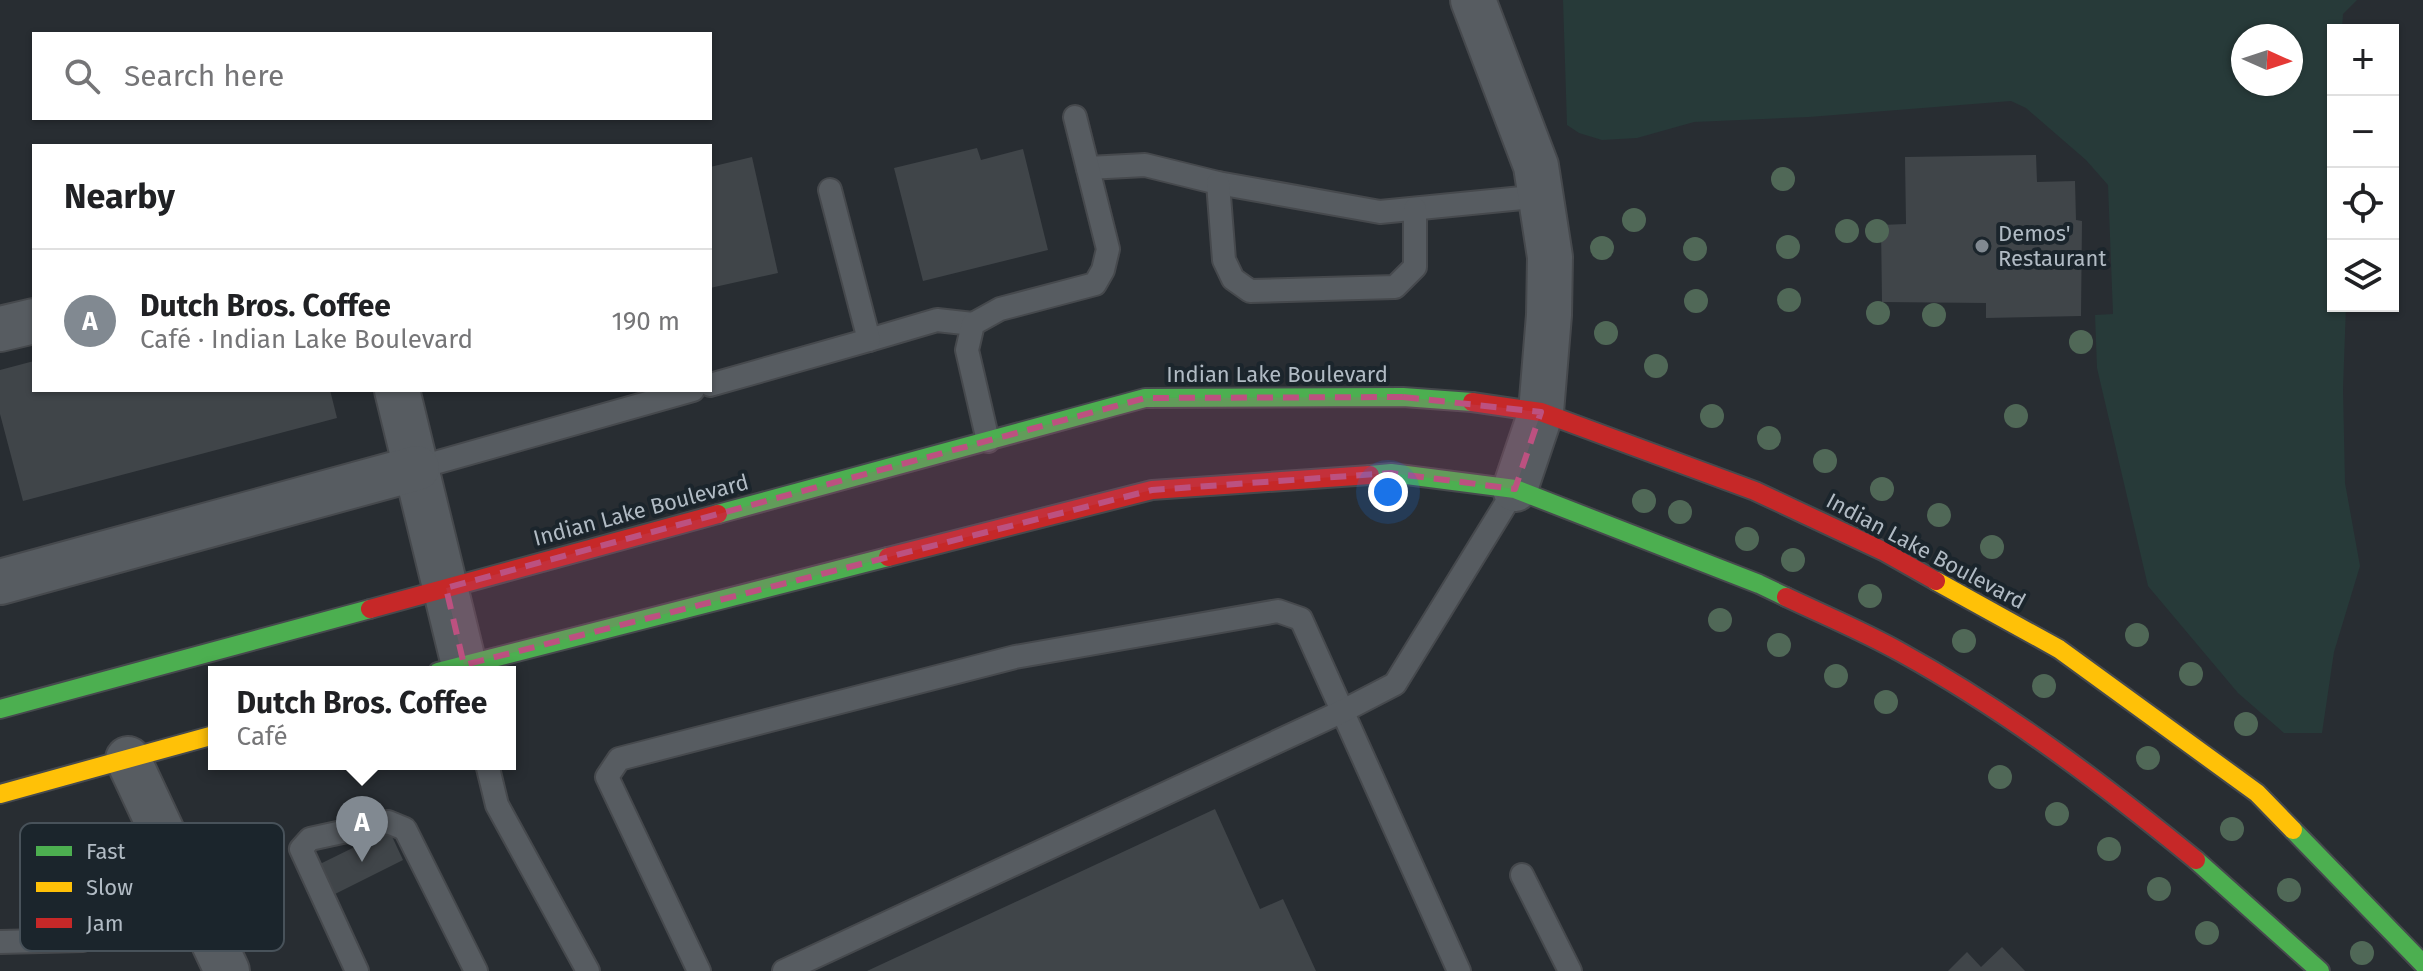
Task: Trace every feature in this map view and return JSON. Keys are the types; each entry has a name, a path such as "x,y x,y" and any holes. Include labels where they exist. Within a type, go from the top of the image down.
{"main road":[{"name":"Indian Lake Boulevard","path":"0,709 1145,398 1403,397 1498,404 1541,412 1755,491 1883,551 2059,649 2257,793 2423,964"},
{"path":"471,666 1152,490 1391,473 1515,489 1759,584 1901,652 2014,721 2114,793 2232,890 2320,971"},
{"path":"0,794 208,737"}],"street":[{"path":"1473,0 1536,166 1549,243 1551,288 1541,412 1515,489"},
{"path":"0,329 32,321"},
{"path":"398,392 446,588 456,666"},
{"path":"0,582 417,468"},
{"path":"128,759 158,823"},
{"path":"218,951 227,971"}],"lane":[{"path":"712,384 937,320 973,324 1000,309 1095,284 1103,270 1108,249 1075,117"},
{"path":"1088,168 1145,165 1218,183 1380,212 1542,196"},
{"path":"1218,183 1224,260 1233,279 1250,291 1395,287 1415,267 1415,209"},
{"path":"830,190 869,340"},
{"path":"973,324 967,350 988,441"},
{"path":"417,468 686,392"},
{"path":"784,971 814,965 1395,684 1515,489"},
{"path":"699,971 607,777 619,759 1015,657 1278,611 1301,619 1459,971"},
{"path":"488,770 497,805 588,971"},
{"path":"357,971 301,849 310,839 388,822 405,829 476,971"},
{"path":"1522,875 1570,971"},
{"path":"0,942 20,942"}],"highlighted area":[{"path":"1403,397 1541,412 1515,489 1391,473 1152,490 464,665 446,588 1145,398"}],"green space":[{"path":"1563,0 2357,0 2343,14 2342,24 2327,24 2327,312 2346,312 2343,389 2345,483 2360,566 2334,652 2322,733 2284,733 2238,693 2148,586 2097,368 2095,315 2113,314 2108,185 2086,160 2026,108 2011,101 1809,117 1694,122 1637,138 1602,140 1579,133 1567,125"}],"building":[{"path":"977,148 981,160 1023,149 1048,250 923,281 894,168"},
{"name":"Demos' Restaurant","path":"2036,155 2037,182 2075,181 2076,220 2082,221 2081,316 1986,318 1986,303 1882,302 1881,225 1906,224 1905,157"},
{"path":"752,157 778,273 712,288 712,167"},
{"path":"32,362 32,392 330,392 337,418 23,501 0,414 0,370"},
{"path":"1215,809 1260,909 1283,899 1316,971 867,971"},
{"path":"389,830 403,860 335,894 320,864"},
{"path":"2002,947 2025,971 1948,971 1967,952 1981,967"}],"traffic: fast":[{"path":"718,514 1145,398 1403,397 1472,402"},
{"path":"1370,475 1391,473 1515,489 1786,597"},
{"path":"461,666 888,557"},
{"path":"0,709 370,609"},
{"path":"2293,830 2423,964"},
{"path":"2196,860 2320,971"}],"traffic: slow":[{"path":"1936,581 2059,649 2257,793 2293,830"},
{"path":"0,794 208,737"}],"traffic: jam":[{"path":"1472,402 1541,412 1755,491 1883,551 1936,581"},
{"path":"888,557 1152,490 1370,475"},
{"path":"370,609 718,514"},
{"path":"1786,597 1888,645 1979,699 2090,776 2196,860"}],"place":[{"name":"Demos' Restaurant","path":"1982,246"},
{"name":"Dutch Bros. Coffee","path":"362,862"}]}
